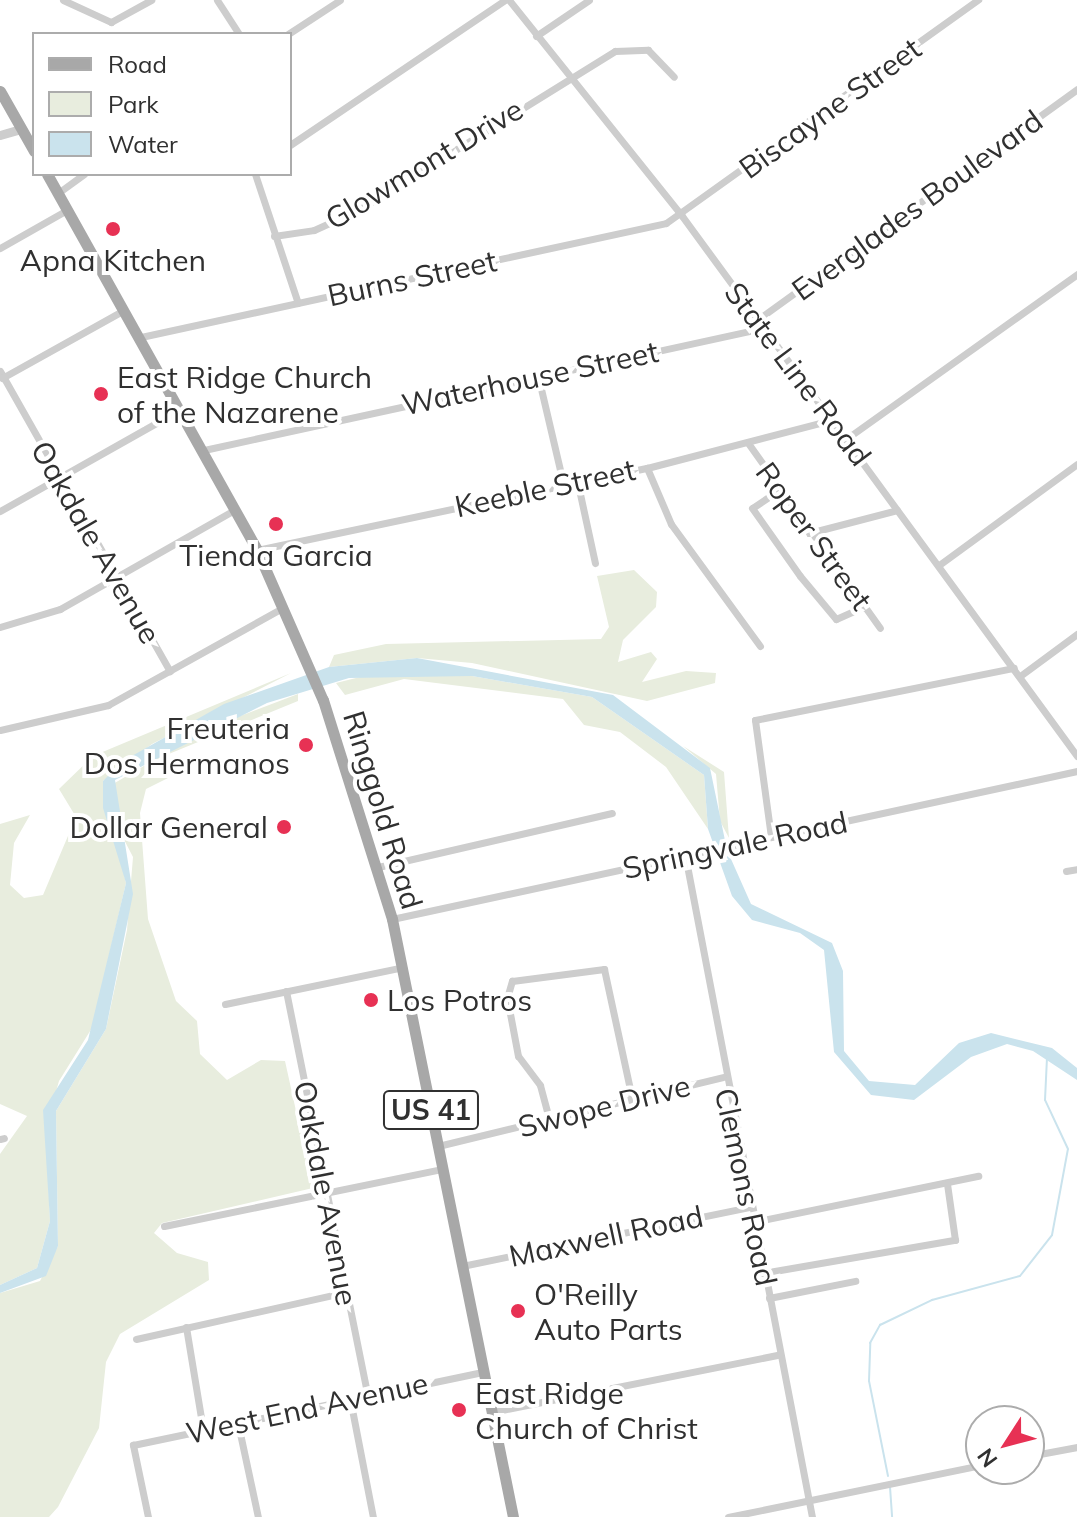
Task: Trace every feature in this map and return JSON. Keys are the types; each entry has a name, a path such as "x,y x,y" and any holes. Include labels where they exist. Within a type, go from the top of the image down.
{"main road":[{"path":"0,91 32,148"},
{"name":"Ringgold Road","path":"48,176 236,509 284,607 323,700 392,919 513,1517"}],"street":[{"path":"63,0 111,22 151,0"},
{"path":"217,0 238,32"},
{"path":"291,32 340,0"},
{"path":"292,144 507,0"},
{"name":"State Line Road","path":"507,0 682,216 1077,756"},
{"path":"536,36 589,0"},
{"name":"Biscayne Street","path":"682,216 978,0"},
{"name":"Glowmont Drive","path":"274,236 314,230 360,209 567,76 628,49 648,50 674,77"},
{"name":"Everglades Boulevard","path":"757,320 1077,89"},
{"path":"0,135 21,129"},
{"path":"58,193 81,176"},
{"path":"256,176 298,303"},
{"path":"0,248 67,210"},
{"name":"Burns Street","path":"141,337 682,216"},
{"path":"846,439 1077,274"},
{"path":"1,376 124,310"},
{"name":"Waterhouse Street","path":"204,450 763,328"},
{"name":"Oakdale Avenue","path":"1,376 170,671"},
{"path":"538,376 563,483"},
{"path":"0,511 180,410"},
{"name":"Keeble Street","path":"257,550 577,480 647,468 831,420"},
{"name":"Roper Street","path":"748,443 818,547 880,628"},
{"path":"939,565 1077,464"},
{"path":"647,468 671,524 760,646"},
{"path":"577,480 595,563"},
{"path":"779,490 752,508 800,576 836,619 863,607"},
{"path":"0,627 35,620 236,509"},
{"path":"809,533 897,510"},
{"path":"818,547 826,528"},
{"path":"0,730 108,705 284,607"},
{"path":"1020,676 1077,634"},
{"path":"771,837 755,720 1014,668"},
{"name":"Springvale Road","path":"392,919 1077,771"},
{"path":"378,867 612,813"},
{"name":"Clemons Road","path":"685,855 723,1077 812,1517"},
{"path":"1066,871 1077,869"},
{"path":"225,1004 403,967"},
{"path":"548,1115 540,1085 518,1056 507,998 512,981 604,969 632,1098"},
{"name":"Oakdale Avenue","path":"286,991 324,1193 367,1394"},
{"name":"Swope Drive","path":"438,1146 548,1115 723,1077"},
{"path":"164,1226 441,1169"},
{"path":"753,1222 978,1176"},
{"path":"763,1273 955,1240 947,1184"},
{"name":"Maxwell Road","path":"462,1266 749,1207"},
{"path":"769,1298 855,1281"},
{"path":"136,1339 346,1292"},
{"path":"186,1327 203,1430"},
{"path":"492,1412 778,1355"},
{"name":"West End Avenue","path":"148,1517 133,1445 482,1372"},
{"path":"350,1399 373,1517"},
{"path":"238,1424 258,1517"},
{"path":"1045,1453 1077,1447"},
{"path":"728,1517 965,1468"}],"green space":[{"path":"634,570 657,592 656,607 623,640 618,662 651,652 657,659 642,682 686,671 716,673 715,683 647,701 472,663 417,658 329,667 334,655 386,644 601,639 609,627 597,576"},
{"path":"291,673 152,744 103,781 126,883 92,1028 59,1081 46,1127 50,1221 37,1268 0,1285 0,1154 27,1116 0,1104 0,824 30,815 14,843 10,885 24,898 43,895 76,817 59,789 93,756"},
{"path":"376,673 472,676 592,697 704,775 708,829 666,767 620,732 584,725 563,699 404,679 345,695 336,683"},
{"path":"298,694 298,701 159,758 141,778 168,778 146,789 140,813 148,919 176,1001 197,1021 200,1054 227,1080 261,1060 285,1061 313,1188 162,1223 154,1233 177,1253 208,1262 209,1280 120,1334 106,1362 99,1428 58,1507 49,1517 0,1517 0,1293 40,1281 58,1246 56,1111 106,1029 127,930 133,857 118,828 113,784 209,728"},
{"path":"683,746 724,772 729,838 720,821 716,774"}],"water":[{"path":"417,658 613,695 710,768 727,850 751,904 832,943 843,971 844,1051 869,1081 915,1085 959,1043 991,1033 1052,1048 1077,1068 1077,1080 1033,1051 1007,1044 971,1057 914,1100 871,1095 834,1052 824,950 800,933 752,920 732,896 708,829 704,775 592,697 472,676 349,678 267,703 115,780 133,894 106,1029 56,1111 58,1246 46,1276 0,1293 0,1285 37,1268 50,1221 43,1110 88,1040 126,883 103,808 103,781 123,761 224,704 329,667"}],"waterway":[{"path":"888,1476 869,1381 870,1343 880,1325 932,1300 1020,1276 1052,1235 1068,1149 1045,1100 1047,1057"},
{"path":"890,1487 892,1517"}],"place":[{"name":"Apna Kitchen","path":"113,229"},
{"name":"East Ridge Church of the Nazarene","path":"101,394"},
{"name":"Tienda Garcia","path":"276,524"},
{"name":"Freuteria Dos Hermanos","path":"306,745"},
{"name":"Dollar General","path":"284,827"},
{"name":"Los Potros","path":"371,1000"},
{"name":"O'Reilly Auto Parts","path":"518,1311"},
{"name":"East Ridge Church of Christ","path":"459,1410"}]}
